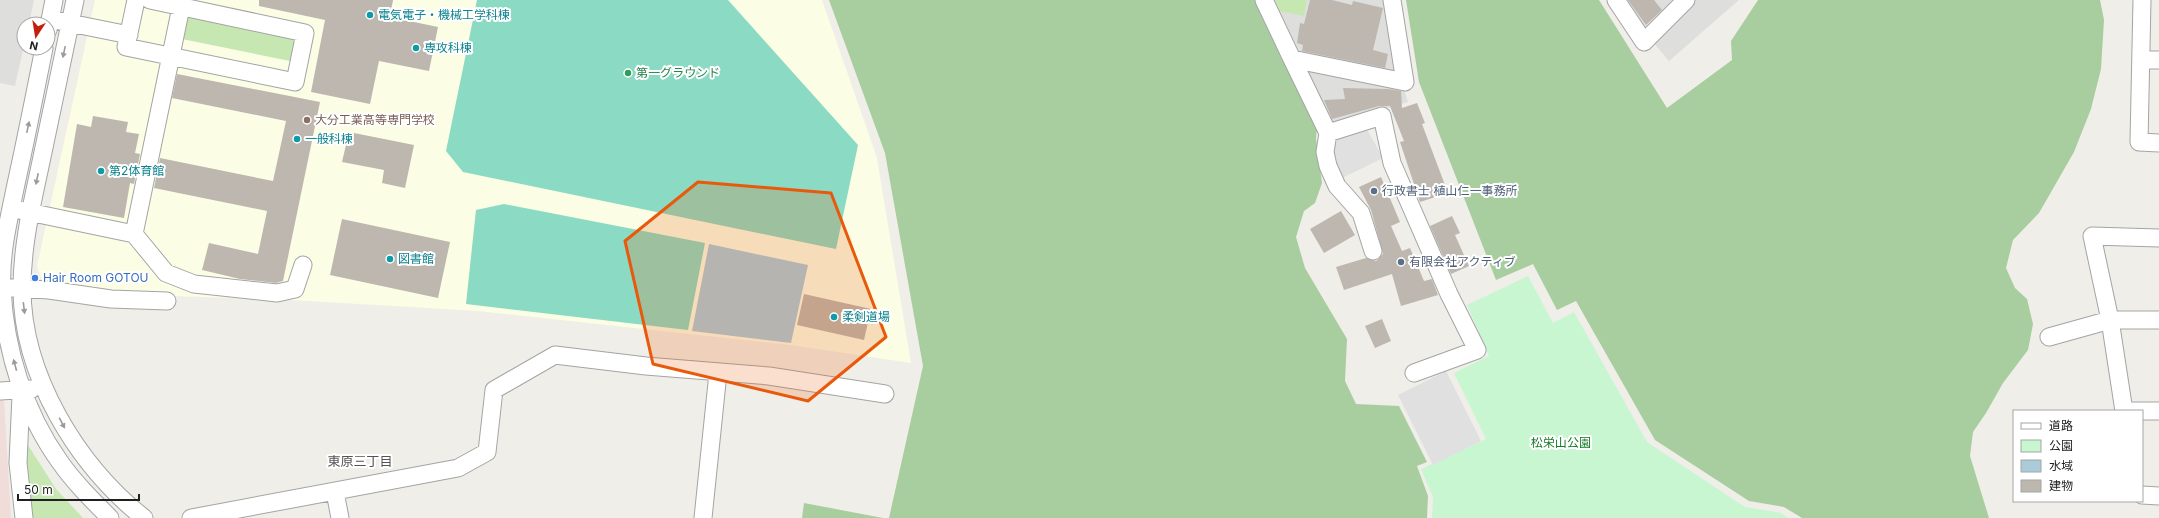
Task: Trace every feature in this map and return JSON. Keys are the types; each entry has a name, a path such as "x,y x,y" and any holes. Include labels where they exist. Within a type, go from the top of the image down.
{"street":[{"path":"51,16 54,0"},
{"path":"75,0 25,236 22,289 28,341 44,388 77,449 124,503 144,518"},
{"path":"136,0 126,47 295,82 305,33 150,0"},
{"path":"1264,0 1328,133 1325,152 1328,166 1337,186 1361,213 1373,251"},
{"path":"1292,59 1404,82 1392,0"},
{"path":"1616,0 1644,42 1686,0"},
{"path":"2142,0 2139,142 2159,143"},
{"path":"134,234 181,7"},
{"path":"56,24 70,23 129,35"},
{"path":"42,56 11,209 3,234 2,288 8,340 22,389 32,415 59,461 82,490 110,518"},
{"path":"2141,60 2159,60"},
{"path":"1328,133 1382,116 1392,162 1449,294 1477,350 1414,373"},
{"path":"11,209 134,234 166,273 194,284 277,293 295,289 303,265"},
{"path":"2124,410 2110,320 2092,236 2159,238"},
{"path":"2,288 49,290 111,299 167,301"},
{"path":"2049,337 2110,320 2159,320"},
{"path":"191,518 458,468 487,452 494,390 555,355 718,373 769,376 885,394"},
{"path":"703,518 718,373"},
{"path":"0,391 44,388"},
{"path":"22,389 18,463 24,518"},
{"path":"2143,411 2159,411"},
{"path":"335,492 340,518"},
{"path":"2143,495 2159,496"}],"highlighted area":[{"path":"698,182 831,193 886,337 808,401 653,364 625,241"}],"shaded area":[{"path":"0,0 34,0 31,16 16,16 16,56 22,56 15,86 0,83"},
{"name":"大分工業高等専門学校","path":"95,0 822,0 877,158 911,363 790,345 478,311 290,300 109,294 43,284 37,266"},
{"path":"1270,0 1388,0 1397,67 1408,102 1331,125"},
{"path":"1624,0 1673,0 1644,28"},
{"path":"1694,0 1739,0 1669,61 1653,42"},
{"path":"1366,128 1383,158 1340,179 1329,142"},
{"path":"1446,371 1481,441 1433,465 1398,395"},
{"path":"0,399 4,401 11,518 0,518"}],"green space":[{"name":"第一グラウンド","path":"477,0 728,0 858,145 836,249 463,172 446,151"},
{"path":"829,0 1255,0 1317,127 1316,139 1322,183 1315,203 1304,211 1296,237 1305,268 1347,339 1345,381 1356,404 1399,406 1427,462 1417,466 1428,496 1427,518 889,518 923,366 885,153"},
{"path":"1275,0 1307,0 1304,16 1279,11"},
{"path":"1406,0 1599,0 1667,108 1732,60 1731,41 1758,0 2100,0 2104,20 2101,69 2091,109 2074,152 2039,213 2013,240 2006,268 2015,288 2027,299 2033,324 2028,350 2003,383 1973,432 1970,456 1989,518 1802,518 1784,507 1749,501 1655,440 1576,301 1557,310 1533,264 1496,280 1419,82"},
{"path":"187,17 299,39 295,62 182,39"},
{"path":"504,204 705,243 688,330 466,304 476,210"},
{"name":"松栄山公園","path":"1528,276 1553,323 1574,312 1647,442 1745,507 1781,513 1788,518 1432,518 1433,497 1421,469 1486,439 1454,373 1489,356 1467,305"},
{"path":"26,442 56,489 83,518 29,518 25,503"},
{"path":"804,503 883,518 802,518"}],"water":[{"path":"709,244 808,265 791,343 692,331"}],"building":[{"path":"259,0 393,0 390,17 438,27 429,71 379,61 370,104 311,92 325,20 259,6"},
{"path":"1310,0 1332,0 1352,5 1353,1 1383,8 1373,50 1388,54 1385,68 1302,51 1303,45 1297,43 1300,23 1304,24"},
{"path":"1628,0 1654,0 1662,10 1646,25"},
{"name":"一般科棟","path":"177,74 320,102 283,281 276,283 240,279 202,270 209,243 258,254 267,211 154,188 160,158 273,181 286,121 172,98"},
{"path":"1343,88 1388,89 1401,91 1402,108 1417,103 1425,123 1422,124 1448,193 1420,202 1400,142 1404,141 1390,106 1379,106 1332,119 1324,100 1345,99"},
{"name":"第2体育館","path":"93,116 128,122 126,132 139,134 135,153 140,154 134,184 130,183 124,218 63,207 77,124 91,127"},
{"path":"349,132 414,145 405,188 382,183 384,170 342,162"},
{"path":"1381,177 1400,222 1391,226 1402,251 1410,248 1424,281 1432,279 1438,295 1401,306 1392,274 1344,290 1336,267 1366,258 1376,261 1383,254 1371,210 1359,187"},
{"path":"1341,211 1355,235 1324,253 1310,229"},
{"path":"1452,216 1460,233 1455,235 1469,266 1451,274 1430,226"},
{"name":"図書館","path":"342,219 450,242 438,298 330,275"},
{"name":"柔剣道場","path":"804,294 871,309 864,340 797,325"},
{"path":"1382,319 1391,341 1375,348 1365,326"}],"place":[{"name":"電気電子・機械工学科棟","path":"370,15"},
{"name":"専攻科棟","path":"416,48"},
{"name":"第一グラウンド","path":"628,73"},
{"name":"大分工業高等専門学校","path":"307,120"},
{"name":"一般科棟","path":"297,139"},
{"name":"第2体育館","path":"101,171"},
{"name":"行政書士 植山仁一事務所","path":"1374,191"},
{"name":"図書館","path":"390,259"},
{"name":"有限会社アクティブ","path":"1401,262"},
{"name":"Hair Room GOTOU","path":"35,278"},
{"name":"柔剣道場","path":"834,317"}],"district":[{"name":"東原三丁目","path":"360,461"}]}
